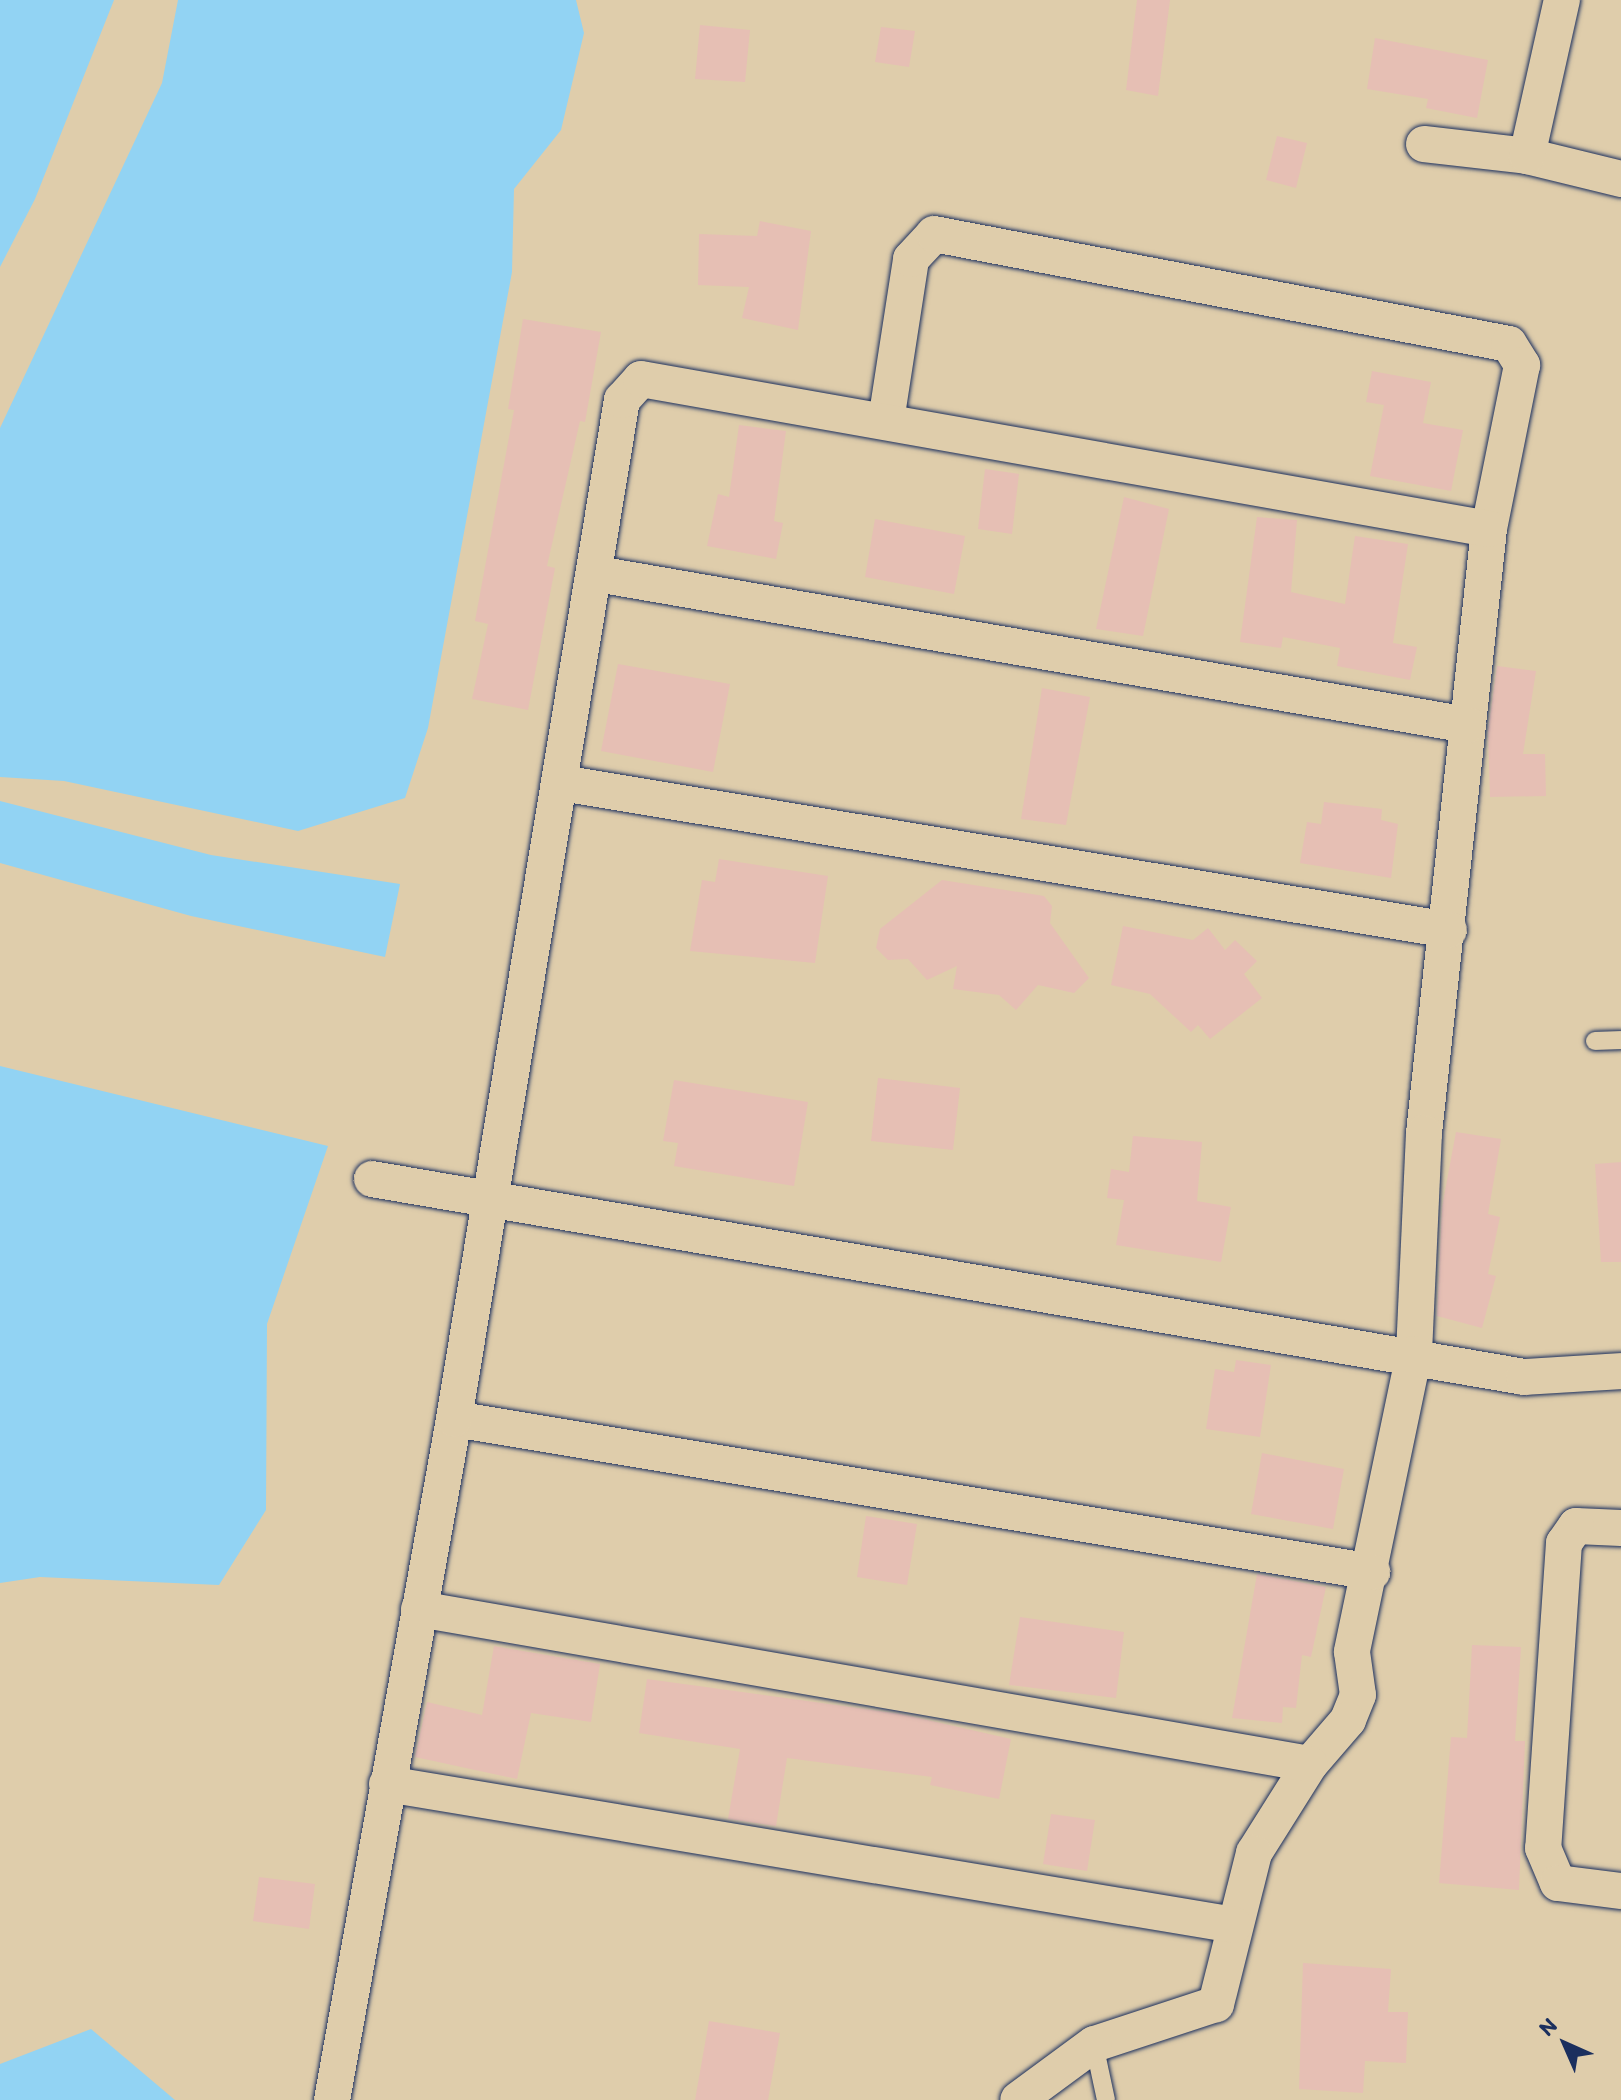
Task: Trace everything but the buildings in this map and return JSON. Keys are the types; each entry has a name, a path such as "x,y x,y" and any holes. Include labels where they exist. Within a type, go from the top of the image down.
{"street":[{"path":"1527,156 1562,0"},
{"path":"1424,144 1527,156 1621,179"},
{"path":"886,421 911,259 934,234 1509,344 1522,365 1489,529 1449,930 1424,1133 1414,1354 1372,1572 1352,1652 1358,1695 1348,1720 1310,1764 1254,1853 1216,2004 1094,2044 1018,2100"},
{"path":"332,2100 454,1419 597,574 622,400 641,379 1489,529"},
{"path":"597,574 1468,725"},
{"path":"561,783 1449,930"},
{"path":"372,1179 1414,1354 1524,1377 1621,1371"},
{"path":"454,1419 1372,1572"},
{"path":"1621,1528 1576,1526 1564,1543 1543,1848 1558,1883 1621,1891"},
{"path":"419,1609 1310,1764"},
{"path":"387,1784 1234,1925"}],"lane":[{"path":"1595,1041 1621,1040"},
{"path":"1094,2044 1106,2100"}],"water":[{"path":"0,0 114,0 35,199 0,267"},
{"path":"178,0 576,0 584,33 561,130 514,189 512,272 428,728 405,798 298,831 64,781 0,777 0,428 162,83"},
{"path":"0,801 211,855 400,884 385,957 191,916 0,863"},
{"path":"0,1066 328,1146 267,1324 266,1510 219,1585 40,1577 0,1583"},
{"path":"91,2029 175,2100 0,2100 0,2064"}]}
